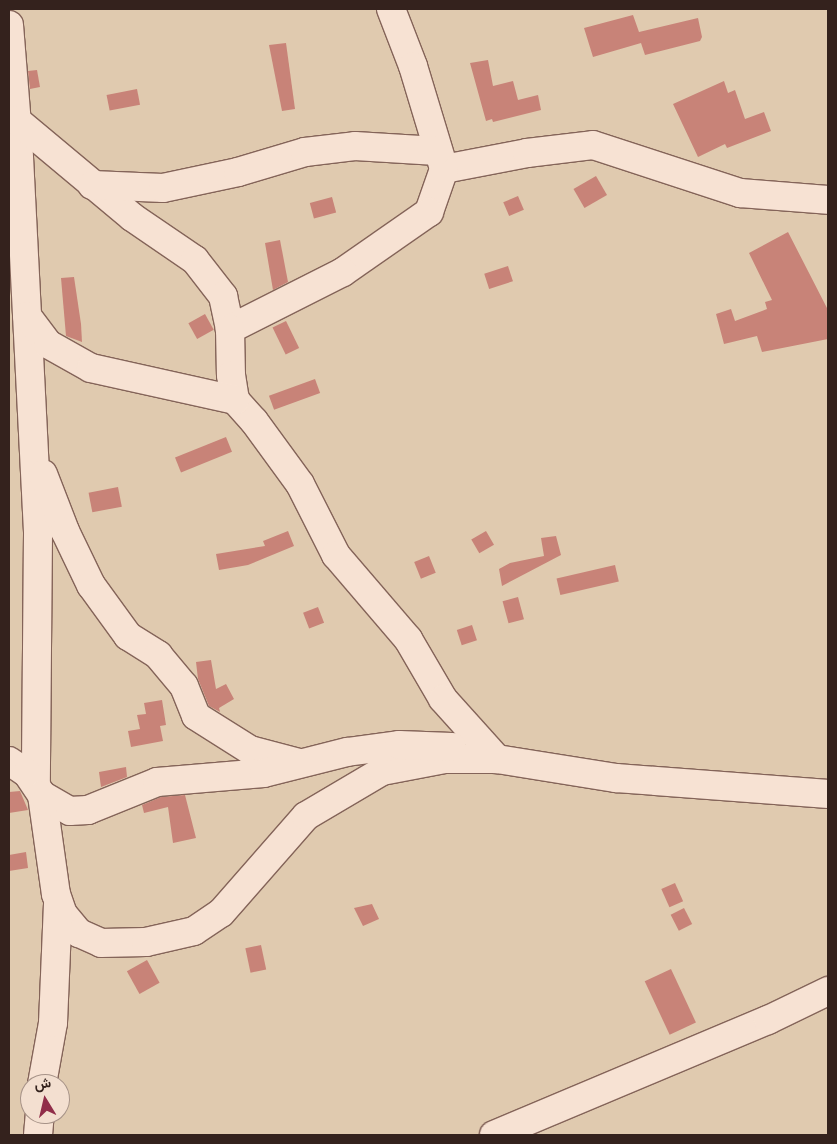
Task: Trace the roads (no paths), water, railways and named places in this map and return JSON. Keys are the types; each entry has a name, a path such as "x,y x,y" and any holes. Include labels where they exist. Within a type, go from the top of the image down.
{"street":[{"path":"230,329 343,272 429,212 440,160 413,66 391,9"},
{"path":"9,26 16,120 15,212 27,316 38,534 39,789 58,904 53,1023 44,1074"},
{"path":"16,120 92,185 195,260 223,296 230,329 235,400"},
{"path":"92,185 163,188 238,172 305,152 355,146 440,160 592,146 740,193 828,200"},
{"path":"27,316 48,344 91,368 235,400 254,420 300,484 336,555 408,639 443,699 497,759"},
{"path":"34,450 64,531 91,585 128,636 158,655 184,686 196,716 250,750 303,764"},
{"path":"9,761 39,789 70,811 88,810 157,782 264,773 347,752 399,745 449,746 497,759 616,778 828,794"},
{"path":"58,904 79,933 101,944 146,942 194,930 221,913 306,816 353,787 382,771 436,761 497,759"},
{"path":"494,1135 768,1020 828,991"}]}
